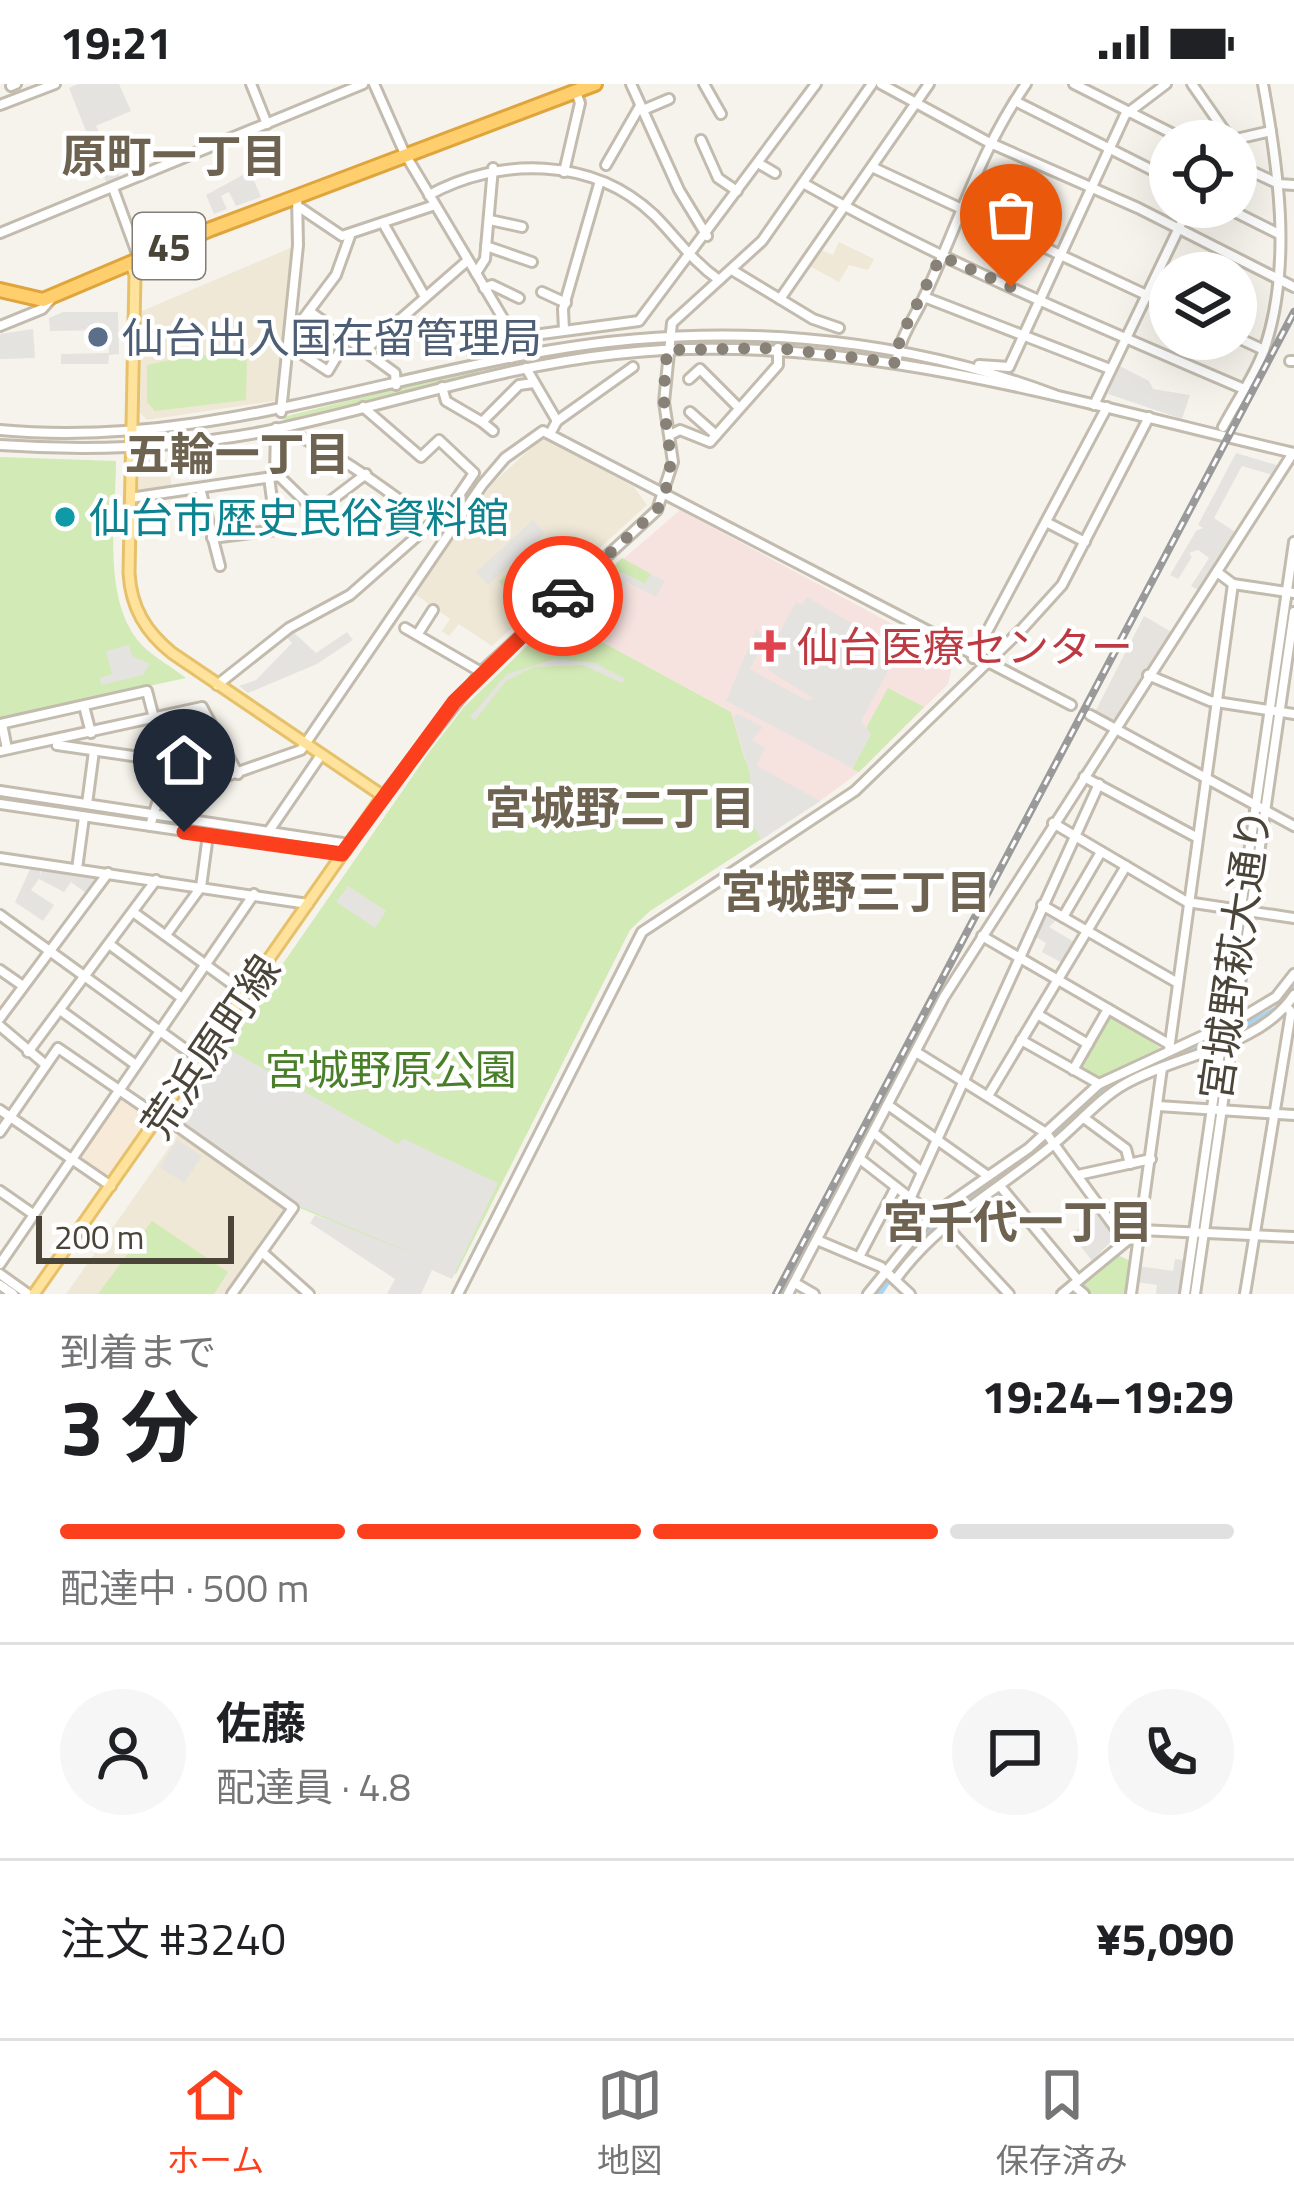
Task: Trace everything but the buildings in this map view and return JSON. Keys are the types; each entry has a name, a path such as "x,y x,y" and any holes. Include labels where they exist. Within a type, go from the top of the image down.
{"highway":[{"name":"45","path":"0,290 24,299 51,297 405,154 595,84"}],"main road":[{"path":"135,261 129,574 136,611 154,639 383,796"},
{"name":"荒浜原町線","path":"31,1294 162,1117 383,796"}],"street":[{"path":"11,100 12,84"},
{"path":"0,105 55,84"},
{"path":"251,84 267,124"},
{"path":"0,233 363,84"},
{"path":"374,84 405,154 508,332 511,358"},
{"path":"631,84 707,236"},
{"path":"704,84 721,114"},
{"path":"472,351 493,333 639,321 817,84"},
{"path":"383,796 481,672 657,510 673,461 664,403 667,337 681,312 762,241 872,84"},
{"path":"881,84 988,142 1149,215"},
{"path":"780,299 929,84"},
{"path":"896,363 988,142 1026,84"},
{"path":"1074,84 1089,87 1149,122"},
{"path":"972,366 1009,367 1107,148 1128,112 1166,84"},
{"path":"1192,84 1217,120"},
{"path":"1223,427 1264,350 1275,280 1279,184 1263,84"},
{"path":"565,172 580,104 576,91"},
{"path":"606,165 642,107 669,99"},
{"path":"1015,100 1149,169"},
{"path":"1257,134 1271,131"},
{"path":"701,140 718,178 738,191"},
{"path":"758,163 775,173"},
{"path":"429,194 493,168 565,172 599,184 655,216 690,258 719,280"},
{"path":"476,273 486,246 493,168"},
{"path":"874,168 1149,296"},
{"path":"1257,174 1279,184 1294,184"},
{"path":"803,183 846,210 941,256 1244,389"},
{"path":"565,330 566,303 599,184"},
{"path":"113,188 135,261"},
{"path":"298,201 342,236 435,206"},
{"path":"281,412 298,201"},
{"path":"490,220 522,227"},
{"path":"383,223 425,297"},
{"path":"1257,223 1279,234"},
{"path":"1094,406 1177,228"},
{"path":"1179,228 1294,287"},
{"path":"288,341 336,275 350,235"},
{"path":"486,246 532,262"},
{"path":"364,351 467,261"},
{"path":"732,270 813,320 839,328"},
{"path":"484,288 492,285 519,298"},
{"path":"542,292 566,303"},
{"path":"0,326 43,309 51,297"},
{"path":"924,297 1110,369"},
{"path":"22,317 24,299"},
{"path":"309,311 395,373 396,385"},
{"path":"0,430 131,433 281,412 511,358 667,337 809,334 813,320"},
{"path":"813,320 820,334 854,344"},
{"path":"760,335 854,344 972,366 1076,403"},
{"path":"288,341 328,371 347,340"},
{"path":"1257,347 1264,350"},
{"path":"670,435 680,430 710,442 778,365 778,348"},
{"path":"0,445 131,447 276,428 526,368 667,350 778,348 896,363 1107,407 1294,453 982,936 788,1294"},
{"path":"551,432 557,421 633,367"},
{"path":"526,368 557,421"},
{"path":"689,379 700,370 740,408"},
{"path":"482,422 519,385 534,383"},
{"path":"442,387 446,401 493,431"},
{"path":"362,406 421,457 439,440 474,473 449,510 459,517"},
{"path":"973,658 1107,407"},
{"path":"690,412 716,435"},
{"path":"458,1294 643,932 855,791 1052,598 1149,417"},
{"path":"310,419 316,445"},
{"path":"212,538 276,530 272,476 276,428"},
{"path":"150,826 158,800 289,758 305,745 459,517 505,458 538,433 551,432 973,658 1071,705"},
{"path":"38,447 39,433"},
{"path":"300,437 366,474 389,498 418,513"},
{"path":"130,498 272,476 286,480 316,512 366,474"},
{"path":"200,488 220,566"},
{"path":"217,685 289,628 350,596 433,522"},
{"path":"1046,522 1085,542"},
{"name":"宮城野萩大通り","path":"1226,1042 1224,1027 1274,711 1294,542"},
{"path":"1217,572 1233,584 1290,593"},
{"path":"1168,1046 1233,584"},
{"path":"419,632 434,610"},
{"name":"宮城野萩大通り","path":"1274,711 1294,612"},
{"path":"405,628 481,672"},
{"path":"1148,676 1216,702 1294,714"},
{"path":"154,718 147,691 1,724 4,750 48,744 202,707 238,774"},
{"path":"84,706 91,734"},
{"path":"1090,715 1294,826"},
{"path":"48,744 160,760 220,741"},
{"path":"86,804 94,751"},
{"path":"269,831 321,755"},
{"path":"1084,777 1196,837"},
{"path":"910,1198 1099,784"},
{"path":"0,791 269,831 346,849"},
{"path":"0,804 208,835 346,849"},
{"path":"77,869 84,817"},
{"path":"1054,823 1187,902 1294,918"},
{"path":"166,935 201,887 208,835"},
{"path":"1063,917 1101,852"},
{"path":"0,868 3,858 308,904"},
{"path":"988,1097 1126,866"},
{"path":"46,1065 0,1022 108,873"},
{"path":"28,1052 157,880"},
{"path":"0,1264 254,894"},
{"path":"1042,905 1175,982"},
{"name":"宮城野萩大通り","path":"1195,1294 1199,1233 1226,1042 1234,1022 1245,911"},
{"path":"133,912 246,994"},
{"path":"0,915 201,1061"},
{"path":"982,936 1168,1046"},
{"path":"109,944 182,998"},
{"path":"0,970 23,986"},
{"path":"898,1286 938,1220 1000,1186 1099,1084 1168,1046 1234,1022 1276,997 1294,974"},
{"path":"868,1294 885,1270 988,1176 1084,1118 1117,1089 1226,1042 1291,1001"},
{"path":"1245,1294 1290,1055 1291,1001"},
{"path":"1073,1070 1108,1009"},
{"path":"60,1010 136,1065"},
{"path":"1037,1013 1088,1044"},
{"path":"1021,1040 1099,1084"},
{"path":"0,1132 58,1048 292,1206 232,1294"},
{"path":"916,1052 1051,1138 1124,1240"},
{"path":"1131,1294 1162,1068"},
{"path":"888,1105 988,1176"},
{"path":"1158,1106 1294,1115"},
{"path":"0,1110 112,1187"},
{"path":"1084,1118 1126,1149 1130,1164"},
{"path":"874,1132 922,1172"},
{"path":"860,1159 938,1220 1010,1294"},
{"path":"1078,1175 1150,1159"},
{"path":"1000,1186 1084,1294"},
{"path":"860,1258 896,1187"},
{"path":"0,1191 34,1215"},
{"path":"1062,1294 1140,1230 1294,1237"},
{"name":"宮城野萩大通り","path":"1185,1294 1199,1233"},
{"path":"817,1240 885,1270 910,1294"},
{"path":"262,1252 309,1294"},
{"path":"0,1274 31,1294"},
{"path":"794,1282 814,1294"},
{"path":"0,1286 13,1294"}],"shaded area":[{"path":"119,84 131,111 96,126 120,178 107,184 69,88"},
{"path":"250,171 261,197 236,206 229,192 221,196 227,209 214,214 206,195"},
{"path":"839,242 874,259 868,270 849,265 839,282 811,267 821,250 833,255"},
{"path":"295,246 280,400 147,420 140,413 142,311"},
{"path":"63,312 118,312 119,354 109,355 108,364 61,364 61,354 109,353 108,330 50,331 49,318"},
{"path":"33,329 35,358 0,359 0,334"},
{"path":"1118,365 1149,381 1153,389 1190,395 1182,419 1108,394"},
{"path":"543,437 634,487 647,505 492,646 459,624 449,636 442,631 450,619 415,594 493,483"},
{"path":"1236,453 1280,466 1273,475 1242,466 1214,518 1237,533 1200,591 1191,586 1209,558 1198,550 1189,553 1192,557 1178,579 1170,575 1196,531 1203,528 1198,525"},
{"path":"147,459 168,461 172,490 139,495 139,467"},
{"name":"仙台医療センター","path":"680,510 954,657 948,684 859,772 820,801 745,760 731,712 571,625 562,612"},
{"path":"533,520 545,533 488,585 476,572"},
{"path":"622,572 645,584 651,574 665,581 656,597 627,582 595,626 585,621"},
{"path":"807,597 899,651 861,721 871,734 852,768 726,701 756,630 767,636 750,669 806,700 814,699 768,670 773,659 767,655 796,602 802,605"},
{"path":"1144,616 1173,633 1116,719 1110,720 1095,712"},
{"path":"290,629 316,653 347,632 353,640 317,664 248,693 239,686 256,680 292,643 283,633"},
{"path":"129,645 132,656 150,664 143,675 101,685 100,678 112,674 106,651"},
{"path":"555,659 595,663 625,679 622,683 583,665 533,667 506,681 475,720 470,717 507,674"},
{"path":"738,714 763,727 752,740 765,748 757,766 820,801 761,840 750,819 750,774 733,717"},
{"path":"31,867 40,867 40,876 42,868 99,877 86,893 71,882 64,892 39,879 31,890 54,905 43,921 15,902"},
{"path":"348,886 386,911 375,928 336,902"},
{"path":"1046,910 1059,917 1049,927 1076,943 1064,964 1042,952 1046,943 1031,934"},
{"path":"225,1047 398,1144 404,1139 498,1183 452,1279 432,1270 421,1294 387,1294 395,1279 310,1223 315,1215 432,1261 301,1207 176,1120"},
{"path":"120,1095 151,1116 109,1174 103,1174 77,1155"},
{"path":"178,1135 286,1211 228,1294 66,1294"},
{"path":"177,1140 202,1156 184,1183 160,1167"},
{"path":"1098,1211 1116,1236 1092,1261 1072,1235"},
{"path":"1175,1259 1184,1260 1179,1294 1156,1294 1157,1285 1136,1282 1138,1266 1173,1271"}],"green space":[{"path":"193,355 247,356 246,400 155,411 147,402 147,365"},
{"path":"477,369 478,374 284,421 283,417"},
{"path":"0,457 116,461 113,557 120,605 141,644 186,678 0,718"},
{"path":"543,541 568,567 524,608 499,582"},
{"path":"622,558 651,574 645,584 622,573 585,621 578,620 569,606"},
{"name":"宮城野原公園","path":"562,612 571,625 731,712 745,760 820,801 650,911 630,930 456,1274 300,1208 174,1121 430,751 464,707"},
{"path":"888,688 924,707 859,772 852,769 871,734 865,730"},
{"path":"1112,1015 1163,1050 1095,1080 1077,1067"},
{"path":"152,1221 228,1272 214,1294 98,1294"},
{"path":"1115,1254 1133,1262 1128,1294 1087,1294 1081,1282"}],"waterway":[{"path":"1240,1030 1277,1010 1294,989"},
{"path":"893,1272 918,1236 1036,1152 1123,1076 1216,1040"},
{"path":"878,1294 888,1279"}],"railway":[{"path":"776,1294 1294,312"}],"way so far":[{"path":"563,596 657,510 666,493 673,461 664,403 667,350 778,348 896,363 900,338 941,256 1011,287"}],"place":[{"name":"仙台出入国在留管理局","path":"98,337"},
{"name":"仙台市歴史民俗資料館","path":"65,517"},
{"name":"仙台医療センター","path":"770,646"}],"district":[{"name":"原町一丁目","path":"174,155"},
{"name":"五輪一丁目","path":"237,453"},
{"name":"宮城野二丁目","path":"620,807"},
{"name":"宮城野三丁目","path":"856,891"},
{"name":"宮千代一丁目","path":"1018,1221"}],"route":[{"path":"184,832 342,854 454,702 563,596"}]}
